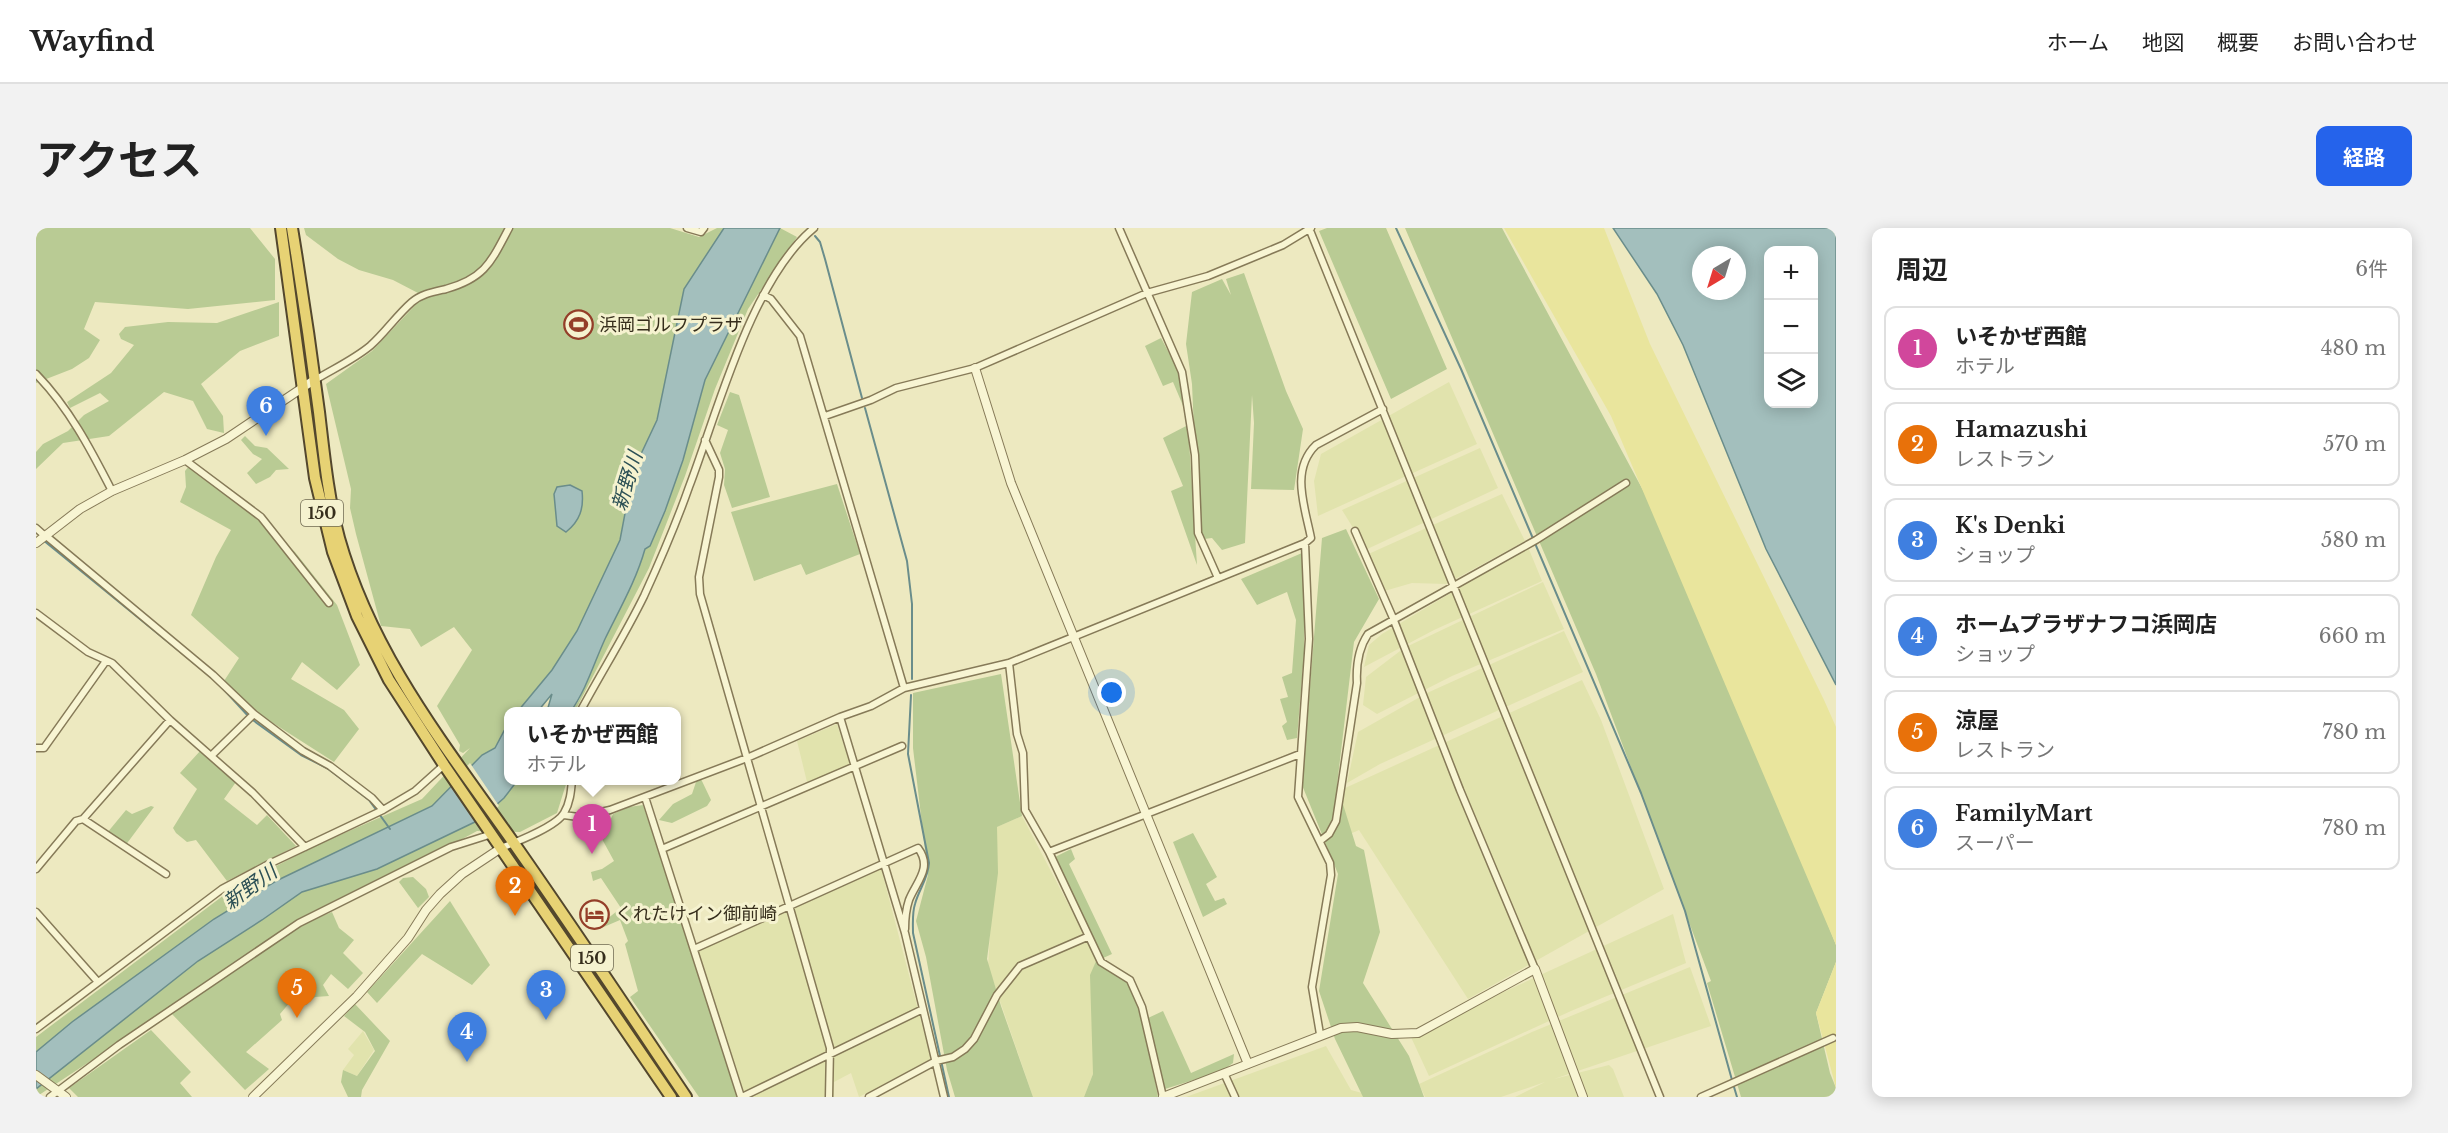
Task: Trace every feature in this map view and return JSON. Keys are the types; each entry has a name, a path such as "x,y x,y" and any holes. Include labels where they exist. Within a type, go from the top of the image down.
{"highway":[{"name":"150","path":"281,228 315,478 322,512 342,579 357,616 388,680 671,1097"},
{"name":"150","path":"292,228 306,309 329,490 339,537 366,613 397,674 686,1097"}],"street":[{"path":"36,543 80,509 112,491 185,460 226,439 314,380 354,358 371,345 412,302 422,295 465,284 477,277 493,259 509,228"},
{"path":"687,228 701,232 704,228"},
{"path":"582,707 643,597 690,487 705,440 763,295 800,241 814,228"},
{"path":"1119,228 1182,372 1195,455 1198,533 1218,578"},
{"path":"825,416 871,400 896,388 975,368 1147,293 1208,276 1282,245 1310,228 1660,1097"},
{"path":"763,295 771,299 801,336 904,688"},
{"path":"975,368 1011,483 1248,1064"},
{"path":"36,374 62,403 86,441 112,491"},
{"path":"681,783 871,706 904,688 1009,663 1305,543 1311,538 1300,484 1302,467 1308,452 1316,445 1383,409"},
{"path":"705,440 719,470 719,477 700,565 700,594 830,1048 829,1097"},
{"path":"185,460 261,517 329,603"},
{"path":"1320,841 1329,834 1336,821 1357,683 1356,669 1360,645 1368,634 1536,540 1626,483"},
{"path":"36,528 213,675 254,714 303,751 330,766 372,798 383,810"},
{"path":"1355,531 1393,618 1535,969 1583,1097"},
{"path":"1305,543 1309,639 1298,797 1330,863 1331,875 1312,987 1320,1034"},
{"path":"36,613 88,652 112,663 170,720 253,793 305,847"},
{"path":"36,748 44,748 106,661"},
{"path":"1009,663 1017,734 1023,753 1025,810 1049,852 1087,937 1101,962 1130,980 1142,1007 1163,1097 1320,1034 1341,1028 1357,1027 1392,1034 1418,1033 1535,969"},
{"path":"211,756 254,714"},
{"path":"840,717 905,933 944,1097"},
{"path":"36,869 76,821 83,819 170,720"},
{"path":"662,849 902,747"},
{"path":"1049,852 1300,754"},
{"path":"36,1029 222,889 383,810 415,791 446,767"},
{"path":"564,815 571,795 572,785"},
{"path":"253,1097 357,996 408,938 426,910 462,874 501,848 564,815 578,817 596,813 676,785"},
{"path":"645,797 742,1097 923,1009"},
{"path":"83,819 166,874"},
{"path":"50,1097 56,1088 299,923 489,830"},
{"path":"694,949 918,848 922,854 924,873 909,899 905,933"},
{"path":"36,912 98,982"},
{"path":"869,1097 936,1061 953,1057 965,1049 974,1039 998,995 1020,966 1087,937"},
{"path":"1701,1097 1833,1038"},
{"path":"1224,1073 1235,1097"},
{"path":"36,1074 66,1097"}],"green space":[{"path":"36,228 250,228 275,259 275,300 188,309 95,302 84,329 100,340 89,358 72,369 36,383"},
{"path":"304,228 670,228 699,237 717,228 724,228 684,289 657,420 633,471 620,540 577,631 552,670 521,707 504,707 504,785 566,785 557,813 520,832 477,831 317,918 332,912 339,928 354,940 343,953 363,973 348,989 331,974 323,985 329,996 315,997 306,1005 291,1001 280,1014 282,1020 246,1052 269,1069 245,1090 171,1013 264,947 36,1097 36,1037 232,889 315,846 422,799 470,748 463,753 459,751 460,745 437,706 472,650 454,627 421,647 410,629 381,626 350,508 351,489 326,384 372,351 420,300 418,293 393,280 359,270 338,259 306,235"},
{"path":"780,228 797,237 748,309 715,389 685,476 649,568 577,707 574,707 639,568 683,460 705,380"},
{"path":"1327,228 1386,228 1447,369 1391,399 1319,231"},
{"path":"1405,228 1502,228 1694,585 1836,945 1836,962 1816,1013 1830,1073 1836,1088 1836,1097 1741,1097 1707,983 1711,981 1596,674"},
{"path":"1244,273 1286,391 1303,429 1294,490 1251,489 1254,423 1252,395 1245,543 1222,550 1212,538 1204,539 1198,522 1192,384 1186,344 1192,292 1222,279 1231,295 1226,279"},
{"path":"279,302 279,336 240,351 201,384 223,416 224,433 207,429 193,401 164,392 109,436 63,443 36,469 36,452 43,444 68,431 84,415 109,401 100,393 70,408 67,402 111,373 134,345 121,339 119,334 125,327 168,322 217,323"},
{"path":"1161,338 1177,368 1189,420 1173,382 1163,386 1145,346"},
{"path":"1449,382 1477,444 1318,516 1314,481 1321,454"},
{"path":"730,392 739,395 770,497 732,508 724,485 725,469 720,453 728,430 717,425"},
{"path":"1188,425 1197,565 1171,491 1183,486 1163,438"},
{"path":"245,436 255,446 267,448 289,469 276,470 270,477 256,484 247,473 262,459 253,454 241,440"},
{"path":"1480,448 1498,488 1363,551 1355,531 1342,510"},
{"path":"189,466 245,507 295,552 337,605 360,665 337,690 302,662 291,679 344,710 359,729 334,762 262,716 224,681 239,658 191,615 216,557 231,530 180,502 186,487 185,471"},
{"path":"837,484 860,554 806,575 801,564 754,581 731,512"},
{"path":"1502,494 1525,541 1446,584 1412,583 1381,592 1364,556"},
{"path":"1346,529 1379,599 1354,642 1337,785 1356,846 1364,850 1380,932 1363,983 1409,1056 1424,1097 1363,1097 1335,1039 1319,991 1338,874 1302,785 1322,538"},
{"path":"1528,547 1542,581 1434,630 1364,667 1369,645 1382,634"},
{"path":"1302,553 1304,556 1304,654 1297,738 1287,740 1282,726 1287,722 1280,699 1288,697 1282,677 1292,673 1296,620 1287,592 1257,605 1241,579"},
{"path":"1543,582 1564,629 1452,676 1377,714 1363,705 1366,677 1404,648"},
{"path":"1564,631 1583,672 1380,764 1347,783 1358,732 1427,693"},
{"path":"1001,674 1022,816 997,827 998,873 987,959 1033,1097 955,1097 947,1070 926,957 916,921 928,875 913,748 913,693"},
{"path":"1582,680 1601,720 1664,889 1468,999 1359,830 1350,834 1332,794"},
{"path":"837,724 850,765 807,782 797,741"},
{"path":"201,750 236,782 224,799 257,825 267,815 296,846 227,881 196,840 187,842 176,833 173,828 197,789 180,773"},
{"path":"701,779 711,800 707,806 672,823 659,820 673,804 692,794 696,782"},
{"path":"643,805 741,1097 699,1097 630,997 638,991 625,944 628,941 620,920 599,929 598,926 621,908 601,878 593,881 591,872 602,869 614,861 602,839 613,814 629,807"},
{"path":"151,806 154,807 125,846 107,833 126,810 132,814"},
{"path":"1022,816 1097,959 1093,1074 1084,1097 1033,1097 988,966 997,827"},
{"path":"1193,833 1217,877 1206,884 1215,901 1224,898 1227,904 1203,917 1173,842"},
{"path":"1071,849 1075,859 1069,864 1112,954 1101,959 1053,858"},
{"path":"881,868 931,1059 859,1097 851,1073 834,1082 834,1097 745,1097 698,951"},
{"path":"413,877 426,889 429,897 418,908 399,882 403,878"},
{"path":"450,901 490,965 472,985 422,954 377,1003 367,992"},
{"path":"1673,914 1686,963 1571,1011 1429,1076 1410,1035"},
{"path":"1097,959 1115,970 1133,987 1145,1030 1158,1097 1084,1097 1093,1074 1090,975"},
{"path":"1690,967 1711,1026 1554,1079 1609,1065 1613,1069 1624,1097 1515,1097 1545,1082 1501,1097 1425,1097 1419,1084 1532,1032"},
{"path":"355,1004 390,1041 362,1090 361,1097 348,1097 341,1082 343,1070 357,1076 375,1051 365,1032 344,1016"},
{"path":"1163,1011 1191,1073 1234,1054 1233,1063 1222,1071 1165,1089 1148,1018"},
{"path":"151,1030 191,1072 180,1083 192,1097 78,1097 69,1088"},
{"path":"363,1031 374,1050 357,1076 343,1070 354,1055 348,1049"},
{"path":"1326,1046 1351,1090 1362,1093 1363,1097 1186,1097"}],"sand":[{"path":"1504,228 1604,228 1650,344 1824,700 1836,727 1836,945 1611,416"},
{"path":"1836,962 1836,1088 1816,1013"}],"water":[{"path":"724,228 780,228 705,380 683,460 665,511 650,546 645,549 632,584 576,703 574,707 548,707 552,694 541,707 521,707 552,670 577,631 620,540 633,471 657,420 684,289"},
{"path":"1613,228 1836,228 1836,685 1766,549 1683,345 1657,294"},
{"path":"570,485 582,491 582,503 578,519 566,532 557,526 554,494 557,487"},
{"path":"504,731 504,785 514,785 504,798 479,820 377,869 302,892 198,961 36,1089 36,1052 72,1022 214,919 276,881 432,806 482,755 495,748"}],"pier":[{"path":"470,763 499,806 487,817 458,775"}],"waterway":[{"path":"1396,228 1461,369 1641,793 1685,911 1732,1080"},
{"path":"815,236 820,242 825,259 862,398"},
{"path":"865,408 907,561 912,604 912,679"},
{"path":"43,540 216,681 250,718 301,755 327,768 369,800 390,829"},
{"path":"911,695 908,754 929,863 914,907 913,933 949,1097"},
{"path":"1734,1087 1737,1097"}],"place":[{"name":"浜岡ゴルフプラザ","path":"578,325"},
{"name":"FamilyMart","path":"266,436"},
{"name":"いそかぜ西館","path":"592,854"},
{"name":"くれたけイン御前崎","path":"594,914"},
{"name":"Hamazushi","path":"515,916"},
{"name":"涼屋","path":"297,1018"},
{"name":"K's Denki","path":"546,1020"},
{"name":"ホームプラザナフコ浜岡店","path":"467,1062"}],"water label":[{"name":"新野川","path":"627,481"},
{"name":"新野川","path":"250,887"}]}
